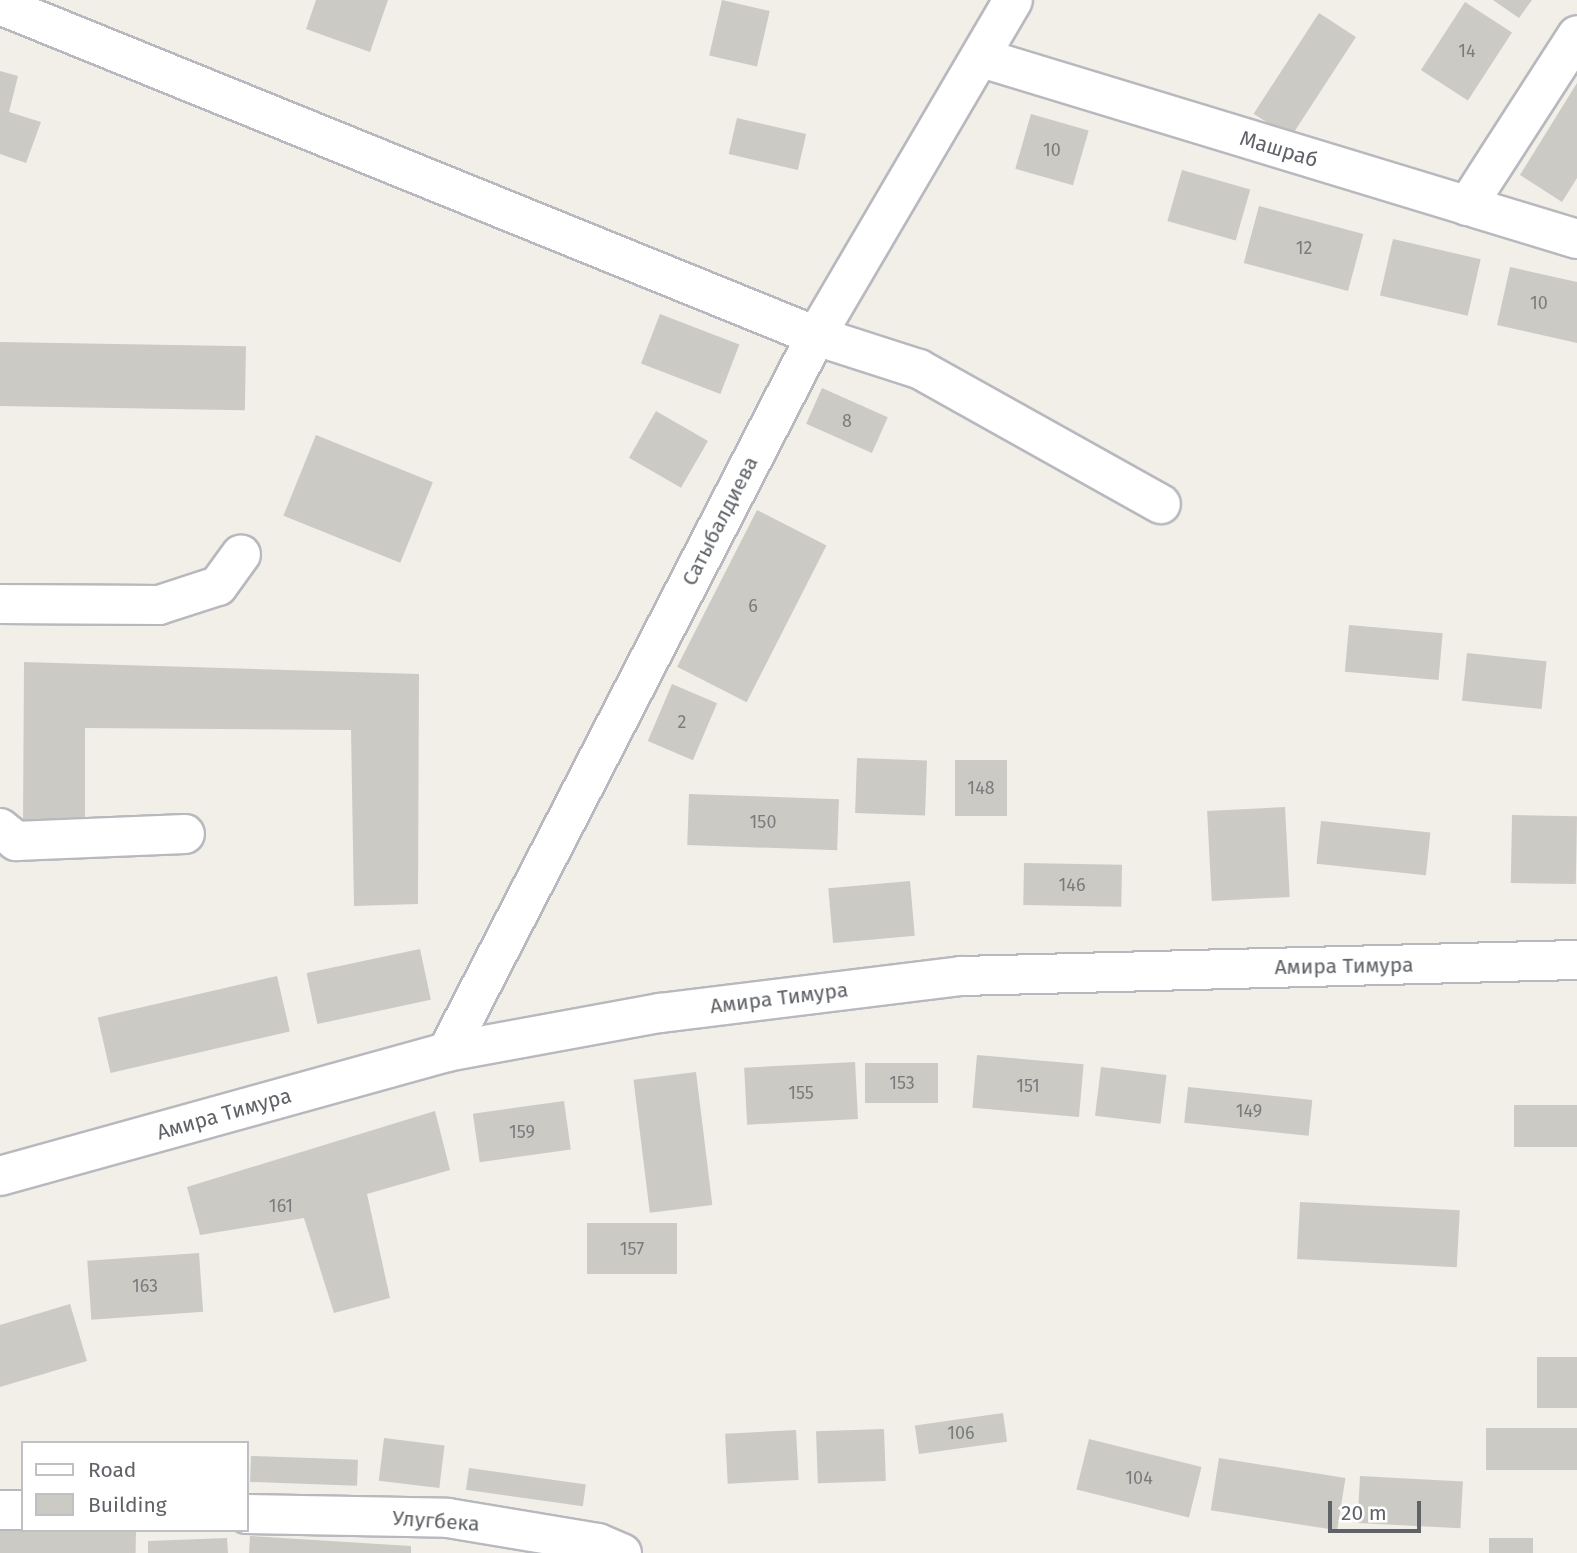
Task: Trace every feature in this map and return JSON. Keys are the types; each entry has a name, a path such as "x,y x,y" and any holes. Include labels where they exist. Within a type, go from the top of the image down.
{"street":[{"name":"Сатыбалдиева","path":"447,1052 816,336 982,58 1013,0"},
{"path":"0,5 816,336 919,369 1161,504"},
{"path":"1467,206 1577,35"},
{"name":"Машраб","path":"982,58 1577,239"},
{"path":"0,604 159,605 218,586 241,555"},
{"path":"0,828 16,841 185,834"},
{"name":"Амира Тимура","path":"0,1177 447,1052 660,1013 961,976 1577,960"},
{"path":"0,1510 21,1510"},
{"name":"Улугбека","path":"248,1514 448,1518 598,1542 622,1553"}],"building":[{"path":"316,0 388,0 370,52 306,29"},
{"path":"722,0 770,11 757,67 709,56"},
{"path":"1493,0 1532,0 1519,18"},
{"path":"1465,2 1512,32 1468,100 1421,70"},
{"path":"1319,13 1356,37 1291,138 1254,114"},
{"path":"0,71 18,76 9,112 41,122 26,163 0,154"},
{"path":"1577,83 1577,178 1562,202 1520,175"},
{"path":"1031,114 1089,131 1073,185 1015,169"},
{"path":"737,118 806,134 798,170 729,154"},
{"path":"1182,170 1250,190 1236,241 1167,221"},
{"path":"1259,206 1363,234 1348,291 1244,263"},
{"path":"1393,239 1481,259 1468,316 1380,296"},
{"path":"1510,267 1577,282 1577,343 1497,325"},
{"path":"660,314 739,344 720,394 641,363"},
{"path":"0,342 246,346 245,410 0,406"},
{"path":"822,388 888,417 872,453 806,424"},
{"path":"656,411 708,441 681,488 629,458"},
{"path":"316,435 433,482 400,563 283,516"},
{"path":"757,510 826,545 747,702 677,667"},
{"path":"1349,625 1443,633 1439,680 1345,672"},
{"path":"1467,653 1547,661 1542,709 1462,701"},
{"path":"24,662 419,674 418,904 354,906 351,730 85,728 85,823 23,823"},
{"path":"672,684 717,703 693,760 648,741"},
{"path":"857,758 927,760 925,815 855,813"},
{"path":"955,760 1007,760 1007,816 955,816"},
{"path":"689,794 839,799 837,850 687,845"},
{"path":"1285,807 1290,897 1212,901 1207,811"},
{"path":"1512,815 1577,816 1576,884 1511,883"},
{"path":"1321,821 1430,832 1426,875 1317,864"},
{"path":"1024,863 1122,865 1121,907 1023,905"},
{"path":"910,881 915,936 833,943 828,888"},
{"path":"420,949 431,1000 317,1024 307,973"},
{"path":"277,976 290,1032 111,1073 98,1017"},
{"path":"977,1055 1084,1064 1079,1117 972,1108"},
{"path":"855,1062 858,1119 747,1125 744,1068"},
{"path":"865,1063 938,1063 938,1103 865,1103"},
{"path":"1101,1067 1167,1075 1161,1124 1095,1116"},
{"path":"696,1072 712,1205 650,1213 633,1080"},
{"path":"1188,1087 1312,1100 1309,1136 1184,1123"},
{"path":"564,1101 571,1150 480,1162 473,1114"},
{"path":"1514,1105 1577,1105 1577,1147 1514,1147"},
{"path":"435,1111 450,1170 367,1194 390,1298 334,1313 304,1218 200,1235 187,1187"},
{"path":"1300,1202 1460,1210 1457,1267 1297,1259"},
{"path":"587,1223 677,1223 677,1274 587,1274"},
{"path":"199,1253 203,1312 91,1320 87,1261"},
{"path":"70,1304 87,1361 0,1387 0,1325"},
{"path":"1537,1357 1577,1357 1577,1408 1537,1408"},
{"path":"1003,1413 1007,1442 919,1454 915,1425"},
{"path":"1486,1428 1577,1428 1577,1470 1486,1470"},
{"path":"884,1429 886,1481 818,1483 816,1431"},
{"path":"796,1430 799,1480 728,1484 725,1434"},
{"path":"384,1438 445,1445 439,1488 379,1481"},
{"path":"1089,1439 1202,1467 1189,1518 1076,1489"},
{"path":"251,1456 358,1460 357,1486 250,1482"},
{"path":"1219,1458 1345,1478 1337,1530 1211,1510"},
{"path":"469,1468 586,1484 583,1506 466,1490"},
{"path":"1360,1476 1463,1481 1460,1528 1358,1523"},
{"path":"0,1528 21,1528 21,1532 136,1532 136,1553 0,1553"},
{"path":"250,1536 411,1546 411,1553 249,1553"},
{"path":"227,1538 228,1553 148,1553 148,1541"},
{"path":"1489,1538 1533,1538 1533,1553 1489,1553"}]}
